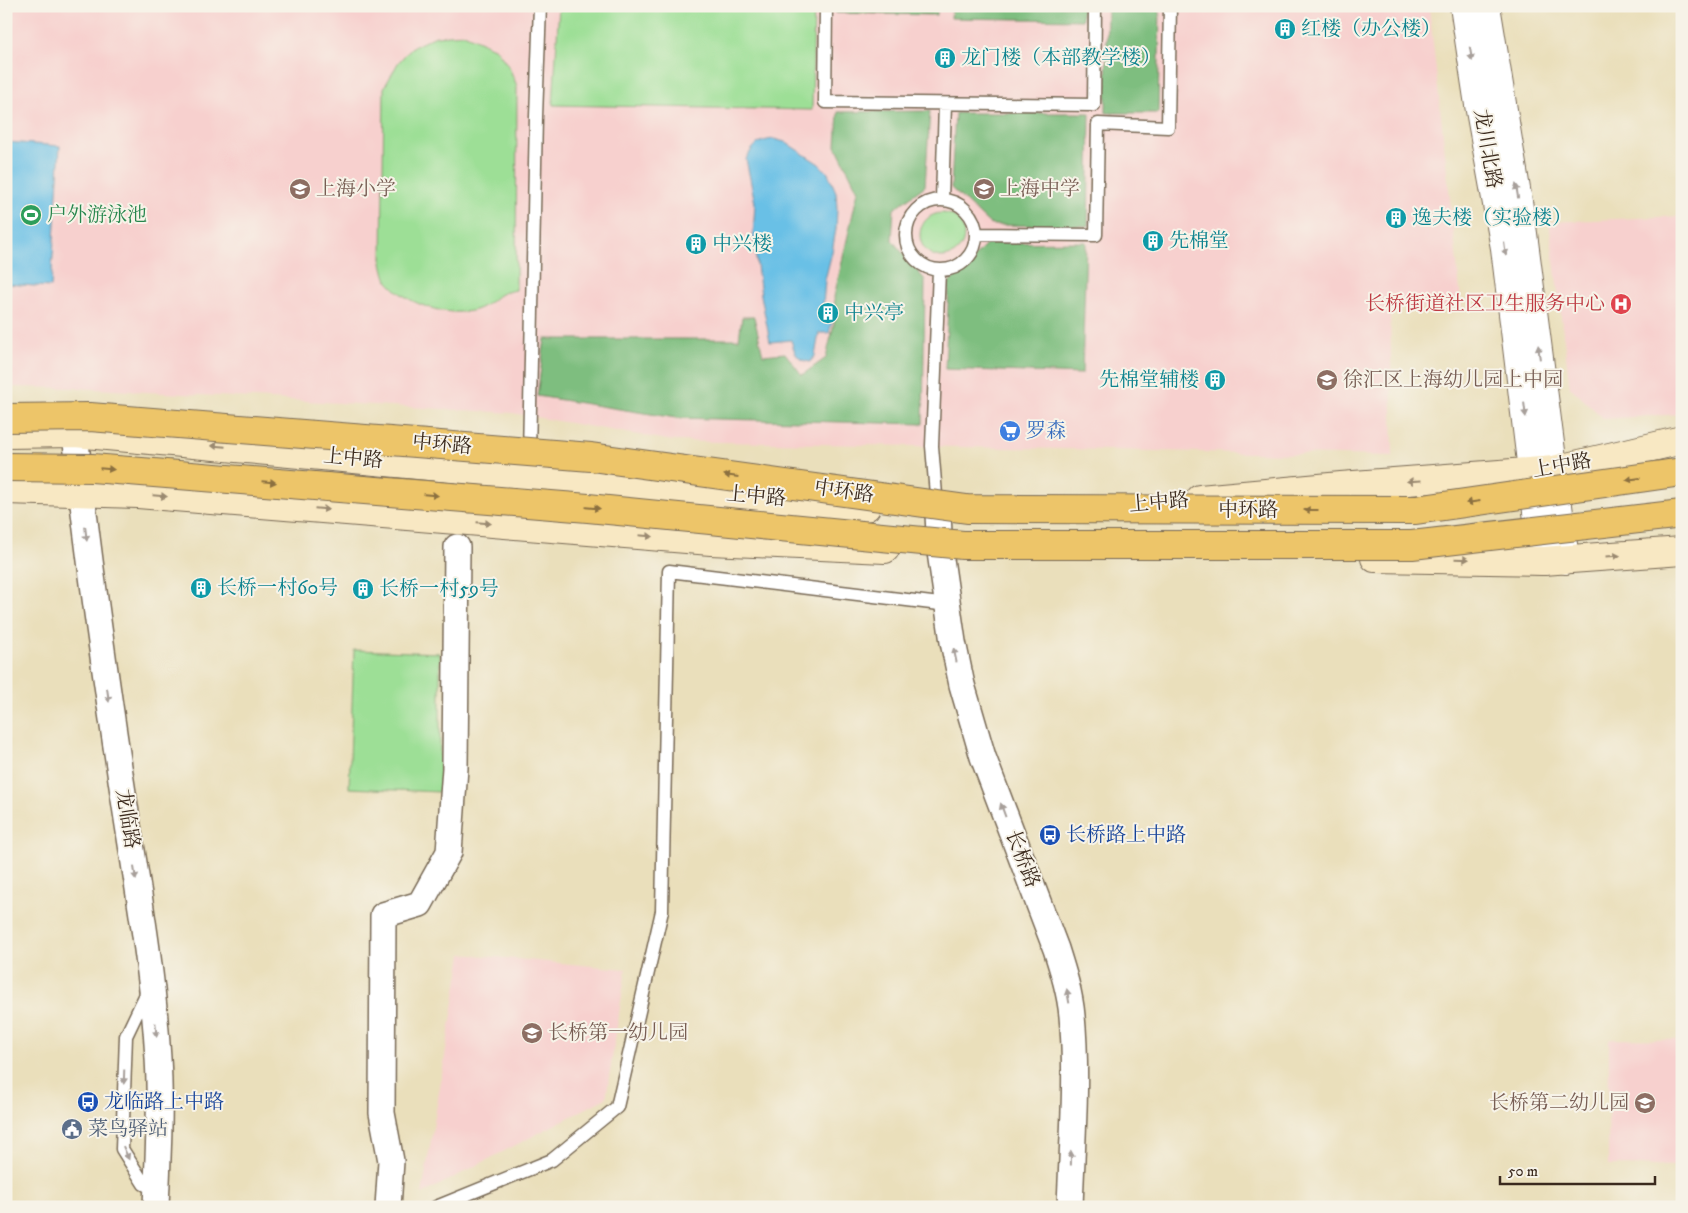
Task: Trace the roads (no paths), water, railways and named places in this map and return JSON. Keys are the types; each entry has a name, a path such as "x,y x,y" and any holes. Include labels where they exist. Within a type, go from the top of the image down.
{"highway":[{"name":"中环路","path":"6,418 90,417 591,457 967,509 1416,510 1682,472"},
{"name":"中环路","path":"6,467 92,468 539,504 964,545 1412,545 1682,514"}],"main road":[{"name":"上中路","path":"6,434 75,433 994,518 1341,486 1544,471 1682,440"},
{"path":"6,490 147,495 711,542 940,552 1554,560 1682,551"}],"street":[{"name":"龙川北路","path":"1464,6 1544,471"},
{"name":"龙川北路","path":"1486,6 1522,226 1554,560"},
{"name":"龙临路","path":"75,433 81,492 110,707 152,981 158,1060 159,1127 156,1199"},
{"name":"长桥路","path":"938,514 940,552 953,642 973,726 1056,949 1072,1015 1074,1057 1070,1207"},
{"path":"388,1207 391,1161 382,1113 383,916 420,904 448,852 455,768 457,546"}],"lane":[{"path":"528,475 540,6"},
{"path":"826,6 825,102 1094,105 1095,6"},
{"path":"977,234 1096,235 1098,124 1168,127 1170,6"},
{"path":"942,200 945,104"},
{"path":"942,200 949,200 969,212 977,234 975,246 970,256 961,264 950,269 938,270 927,267 917,261 910,252 906,241 906,229 909,218 916,209 926,202 942,200"},
{"path":"938,270 932,446 938,514"},
{"path":"436,1207 552,1160 617,1108 662,911 669,571 948,605"},
{"path":"152,981 126,1036 122,1149 156,1199"}],"water":[{"path":"774,139 785,142 819,164 828,173 836,192 836,229 825,280 822,318 833,319 829,333 819,333 815,356 810,362 799,358 791,340 770,342 761,295 753,236 755,203 746,159 757,144"},
{"name":"户外游泳池","path":"6,142 60,146 51,287 6,284"}],"place":[{"name":"红楼（办公楼）","path":"1285,29"},
{"name":"龙门楼（本部教学楼）","path":"945,58"},
{"name":"上海小学","path":"300,189"},
{"name":"上海中学","path":"984,189"},
{"name":"户外游泳池","path":"31,215"},
{"name":"逸夫楼（实验楼）","path":"1396,218"},
{"name":"先棉堂","path":"1153,241"},
{"name":"中兴楼","path":"696,244"},
{"name":"长桥街道社区卫生服务中心","path":"1621,304"},
{"name":"中兴亭","path":"828,313"},
{"name":"先棉堂辅楼","path":"1215,380"},
{"name":"徐汇区上海幼儿园上中园","path":"1327,380"},
{"name":"罗森","path":"1010,431"},
{"name":"长桥一村60号","path":"201,588"},
{"name":"长桥一村59号","path":"363,589"},
{"name":"长桥路上中路","path":"1050,835"},
{"name":"长桥第一幼儿园","path":"532,1033"},
{"name":"龙临路上中路","path":"88,1102"},
{"name":"长桥第二幼儿园","path":"1645,1103"},
{"name":"菜鸟驿站","path":"72,1129"}]}
